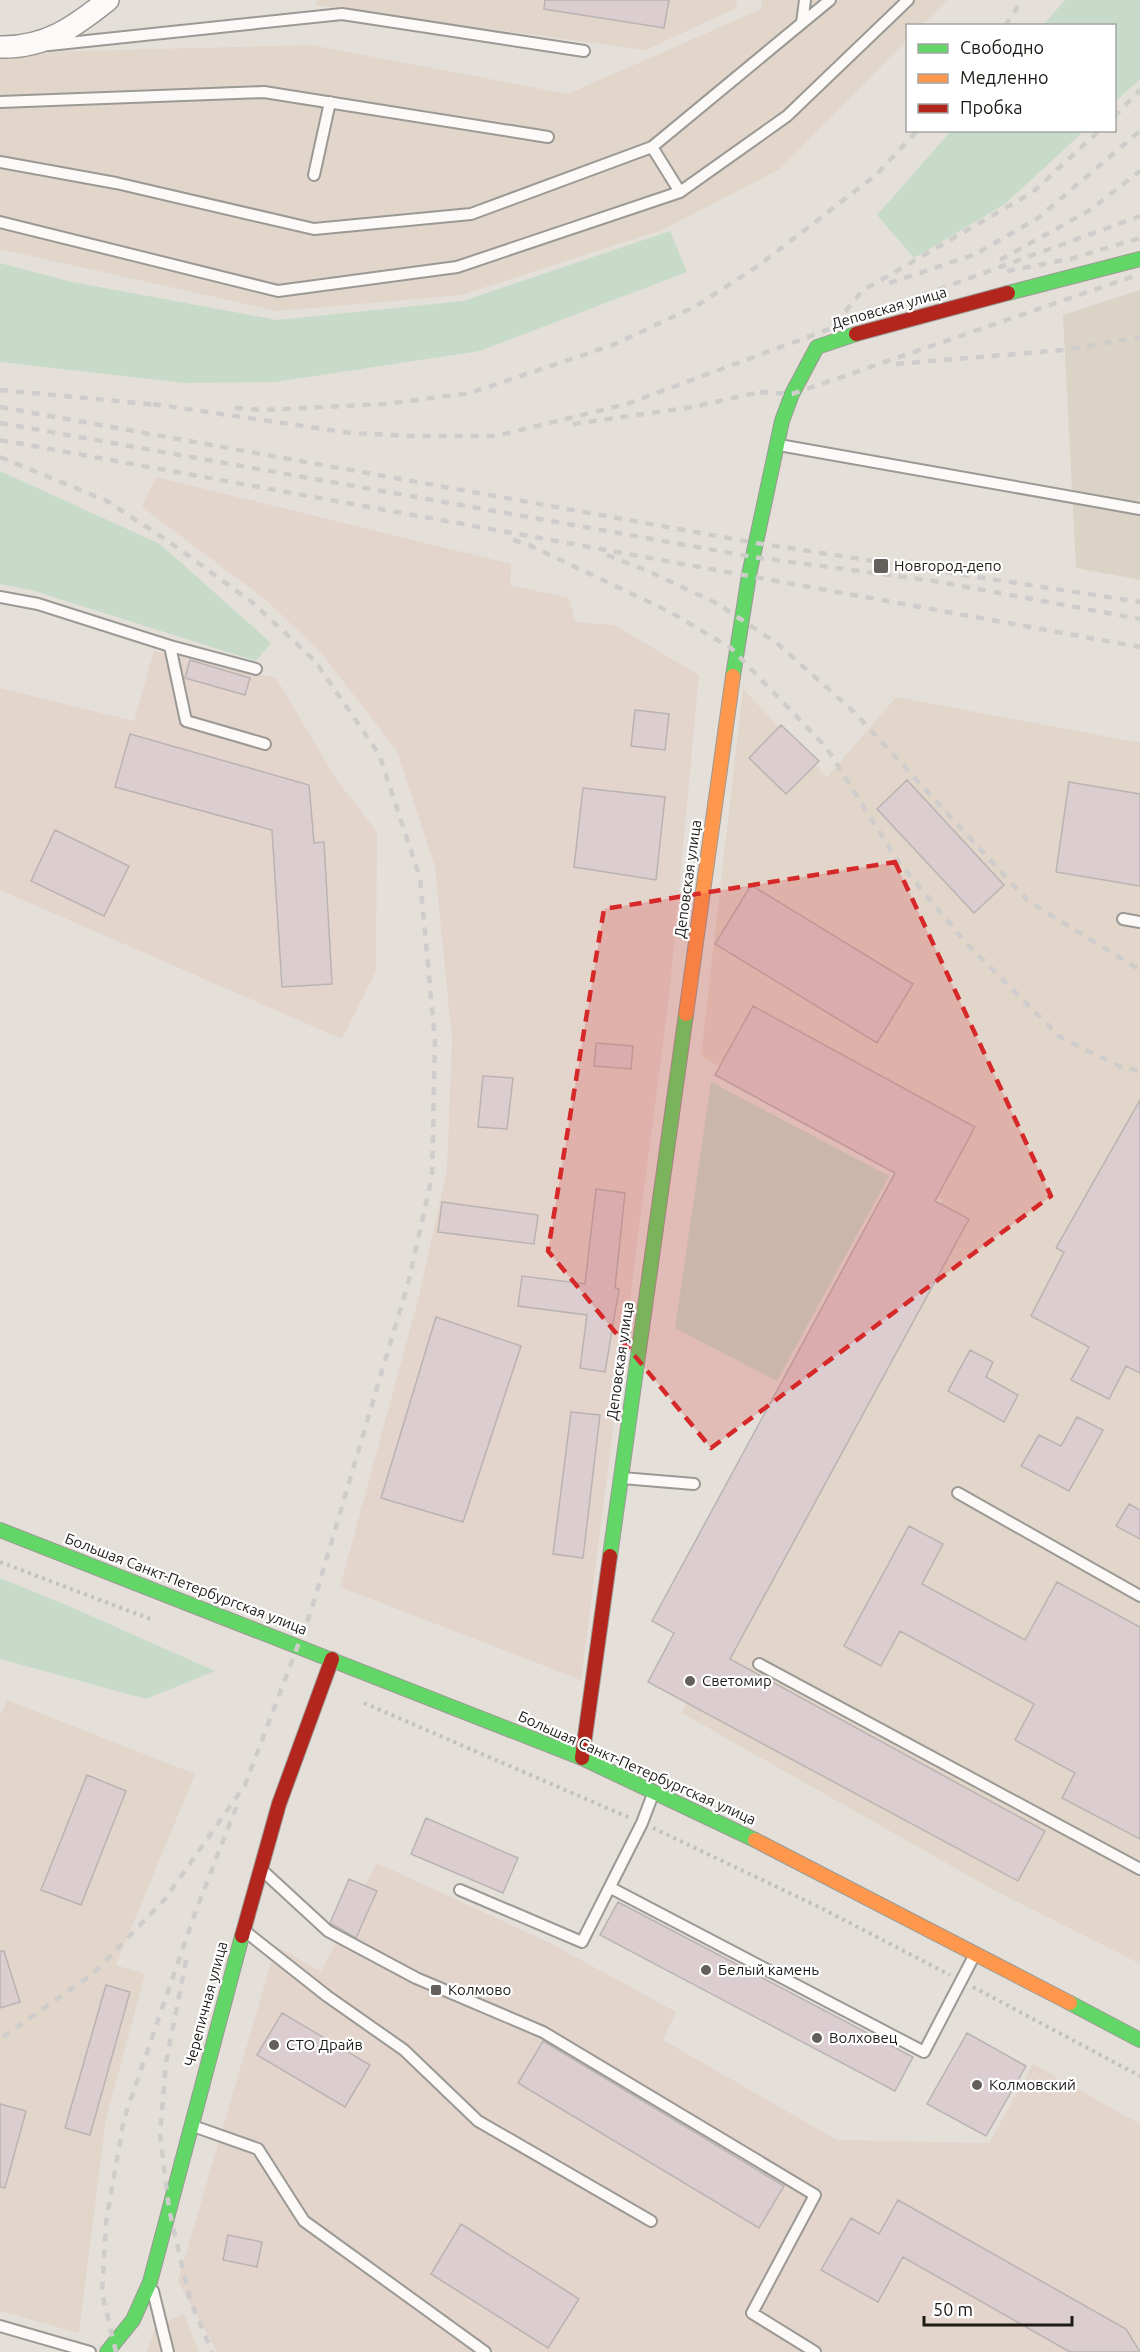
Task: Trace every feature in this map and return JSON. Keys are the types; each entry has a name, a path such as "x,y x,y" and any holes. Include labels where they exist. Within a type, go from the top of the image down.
{"street":[{"path":"0,47 24,48 74,27 108,0"},
{"name":"Деповская улица","path":"582,1758 736,653 749,575 782,421 792,394 817,347 890,323 1140,259"},
{"name":"Большая Санкт-Петербургская улица","path":"0,1530 582,1758 654,1791 976,1952 1140,2040"},
{"name":"Черепичная улица","path":"107,2352 133,2320 150,2282 190,2125 279,1804 332,1659"}],"lane":[{"path":"74,27 89,0"},
{"path":"802,23 805,0"},
{"path":"0,162 116,183 314,229 471,214 652,147 830,0"},
{"path":"0,222 278,291 457,267 680,192 787,116 908,0"},
{"path":"24,48 342,14 584,51"},
{"path":"0,102 264,92 548,137"},
{"path":"314,175 330,102"},
{"path":"652,147 680,192"},
{"path":"778,445 1140,509"},
{"path":"0,597 38,603 170,646 256,669"},
{"path":"170,646 186,722 266,744"},
{"path":"1123,919 1140,922"},
{"path":"620,1478 694,1484"},
{"path":"958,1493 1140,1596"},
{"path":"759,1664 1140,1869"},
{"path":"460,1890 582,1942 642,1823 654,1791"},
{"path":"261,1869 328,1931 416,1978 543,2032 815,2195 752,2313 815,2352"},
{"path":"610,1888 924,2052 976,1952"},
{"path":"243,1930 327,1996 404,2050 478,2121 651,2221"},
{"path":"190,2125 258,2148 304,2221 485,2352"},
{"path":"150,2282 168,2352"},
{"path":"0,2326 90,2352"}],"path":[{"path":"0,1562 155,1621"},
{"path":"355,1699 642,1823 821,1908 1140,2076"}],"highlighted area":[{"path":"895,862 1051,1196 711,1448 548,1251 604,909"}],"shaded area":[{"path":"317,0 737,0 736,8 646,50 316,5"},
{"path":"762,0 947,0 923,24 906,24 906,41 780,169 662,230 461,295 277,311 0,249 0,53 311,45 568,94 761,9"},
{"path":"1140,290 1140,580 1076,568 1063,315"},
{"path":"156,477 511,564 510,585 569,598 575,622 614,625 699,675 670,988 581,1680 340,1587 418,1300 447,1170 452,1040 435,867 397,751 322,654 265,599 142,507"},
{"path":"154,651 276,678 337,780 377,832 376,971 342,1039 0,890 0,688 134,721"},
{"path":"743,689 827,777 896,697 1140,743 1140,1964 992,1889 682,1713 943,1200 701,1056"},
{"path":"7,1700 195,1774 116,1965 145,1974 106,2119 79,2333 0,2311 0,1716"},
{"path":"377,1863 552,1944 676,2012 663,2040 837,2140 989,2143 1033,2064 1140,2124 1140,2352 217,2352 178,2281 276,1946 321,1972"},
{"path":"184,2314 199,2352 147,2352 155,2327"}],"green space":[{"path":"1065,0 1140,0 1140,79 1116,101 1116,24 1044,24"},
{"path":"950,132 1083,132 1005,204 914,258 877,215"},
{"path":"670,231 687,272 480,351 275,382 185,383 0,362 0,263 72,282 277,320 463,301"},
{"path":"0,471 160,544 271,643 256,661 31,590 0,584"},
{"path":"711,1082 889,1176 777,1381 675,1328"},
{"path":"0,1578 215,1671 146,1699 0,1659"}],"building":[{"path":"545,0 669,0 664,28 544,9"},
{"path":"190,660 250,678 245,695 185,678"},
{"path":"635,710 669,714 665,750 631,746"},
{"path":"781,725 819,761 786,794 749,758"},
{"path":"130,734 309,785 314,843 324,842 332,984 282,987 272,830 115,787"},
{"path":"907,780 1004,885 974,913 877,809"},
{"path":"1069,782 1140,794 1140,886 1056,872"},
{"path":"583,788 665,797 656,880 574,867"},
{"path":"55,830 129,866 104,916 31,881"},
{"path":"751,885 913,984 877,1043 715,944"},
{"path":"753,1006 975,1127 935,1201 969,1219 730,1659 1045,1831 1018,1881 648,1682 674,1633 652,1621 895,1173 715,1075"},
{"path":"596,1043 633,1046 631,1069 594,1066"},
{"path":"483,1076 513,1078 507,1129 478,1127"},
{"path":"1140,1100 1140,1373 1126,1366 1109,1399 1071,1380 1089,1347 1031,1316 1064,1252 1056,1248"},
{"path":"596,1189 625,1193 615,1288 619,1289 605,1372 580,1368 587,1315 518,1306 522,1276 585,1284"},
{"path":"442,1202 538,1215 534,1244 438,1232"},
{"path":"436,1317 521,1346 463,1522 381,1498"},
{"path":"970,1350 993,1362 986,1377 1018,1395 1004,1422 948,1391"},
{"path":"571,1412 600,1415 583,1558 553,1554"},
{"path":"1077,1417 1103,1430 1069,1491 1021,1466 1039,1435 1061,1446"},
{"path":"1129,1504 1140,1510 1140,1539 1116,1526"},
{"path":"909,1526 943,1544 922,1584 1025,1640 1057,1582 1140,1627 1140,1839 1062,1798 1075,1773 1015,1740 1034,1704 900,1631 881,1666 844,1646"},
{"path":"87,1775 126,1791 81,1905 41,1890"},
{"path":"426,1818 518,1858 503,1893 411,1854"},
{"path":"349,1879 377,1891 356,1938 330,1923"},
{"path":"618,1902 913,2057 895,2091 600,1935"},
{"path":"0,1951 4,1951 20,2002 0,2008"},
{"path":"106,1985 130,1992 90,2135 65,2128"},
{"path":"282,2013 370,2065 345,2107 257,2055"},
{"path":"967,2033 1026,2066 986,2136 927,2104"},
{"path":"543,2041 784,2186 759,2228 518,2083"},
{"path":"0,2104 26,2111 5,2188 0,2187"},
{"path":"898,2200 1126,2329 1140,2352 1070,2352 903,2257 878,2302 821,2270 851,2218 879,2234"},
{"path":"461,2224 579,2299 548,2348 431,2274"},
{"path":"228,2235 262,2242 257,2267 223,2260"}],"railway":[{"path":"1006,24 1022,0"},
{"path":"1116,115 1140,90"},
{"path":"889,283 974,255 1038,218 1140,131"},
{"path":"235,408 264,410 385,404 470,393 613,345 696,306 758,266 876,175 916,132"},
{"path":"153,404 351,433 414,436 496,436 627,404 832,328 862,291 1033,192 1098,132"},
{"path":"1000,260 1090,210 1140,171"},
{"path":"833,328 1140,216"},
{"path":"1007,271 1070,259 1140,238"},
{"path":"760,392 792,394 1140,274"},
{"path":"896,364 1063,350 1140,337"},
{"path":"0,390 160,405"},
{"path":"573,424 693,407 768,392"},
{"path":"0,407 756,543 1140,602"},
{"path":"0,423 753,557 934,581 1140,619"},
{"path":"0,440 1140,647"},
{"path":"0,457 107,501 168,541 253,603 315,661 379,754 420,878 435,1041 432,1176 409,1280 311,1611 245,1785 165,1899 94,1973 0,2039"},
{"path":"513,540 529,545 670,612 731,648 826,747 897,860 967,944 1060,1037 1121,1067 1140,1071"},
{"path":"607,555 648,571 718,604 778,644 854,712 1028,901 1140,970"},
{"path":"116,2352 102,2293 106,2222 124,2119 195,1913 237,1805"},
{"path":"186,1960 166,2063 160,2134 169,2209 190,2300 212,2352"}],"traffic: fast":[{"path":"1008,293 1140,259"},
{"path":"733,676 749,575 782,421 792,394 817,347 856,334"},
{"path":"610,1556 686,1014"},
{"path":"0,1530 582,1758 755,1840"},
{"path":"107,2352 133,2320 150,2282 242,1936"},
{"path":"1070,2003 1140,2040"}],"traffic: slow":[{"path":"686,1014 733,676"},
{"path":"755,1840 1070,2003"}],"traffic: jam":[{"path":"856,334 1008,293"},
{"path":"582,1758 610,1556"},
{"path":"242,1936 279,1804 332,1659"}],"place":[{"name":"Новгород-депо","path":"881,566"},
{"name":"Светомир","path":"690,1681"},
{"name":"Белый камень","path":"706,1970"},
{"name":"Колмово","path":"436,1990"},
{"name":"Волховец","path":"817,2038"},
{"name":"СТО Драйв","path":"274,2045"},
{"name":"Колмовский","path":"977,2085"}]}
